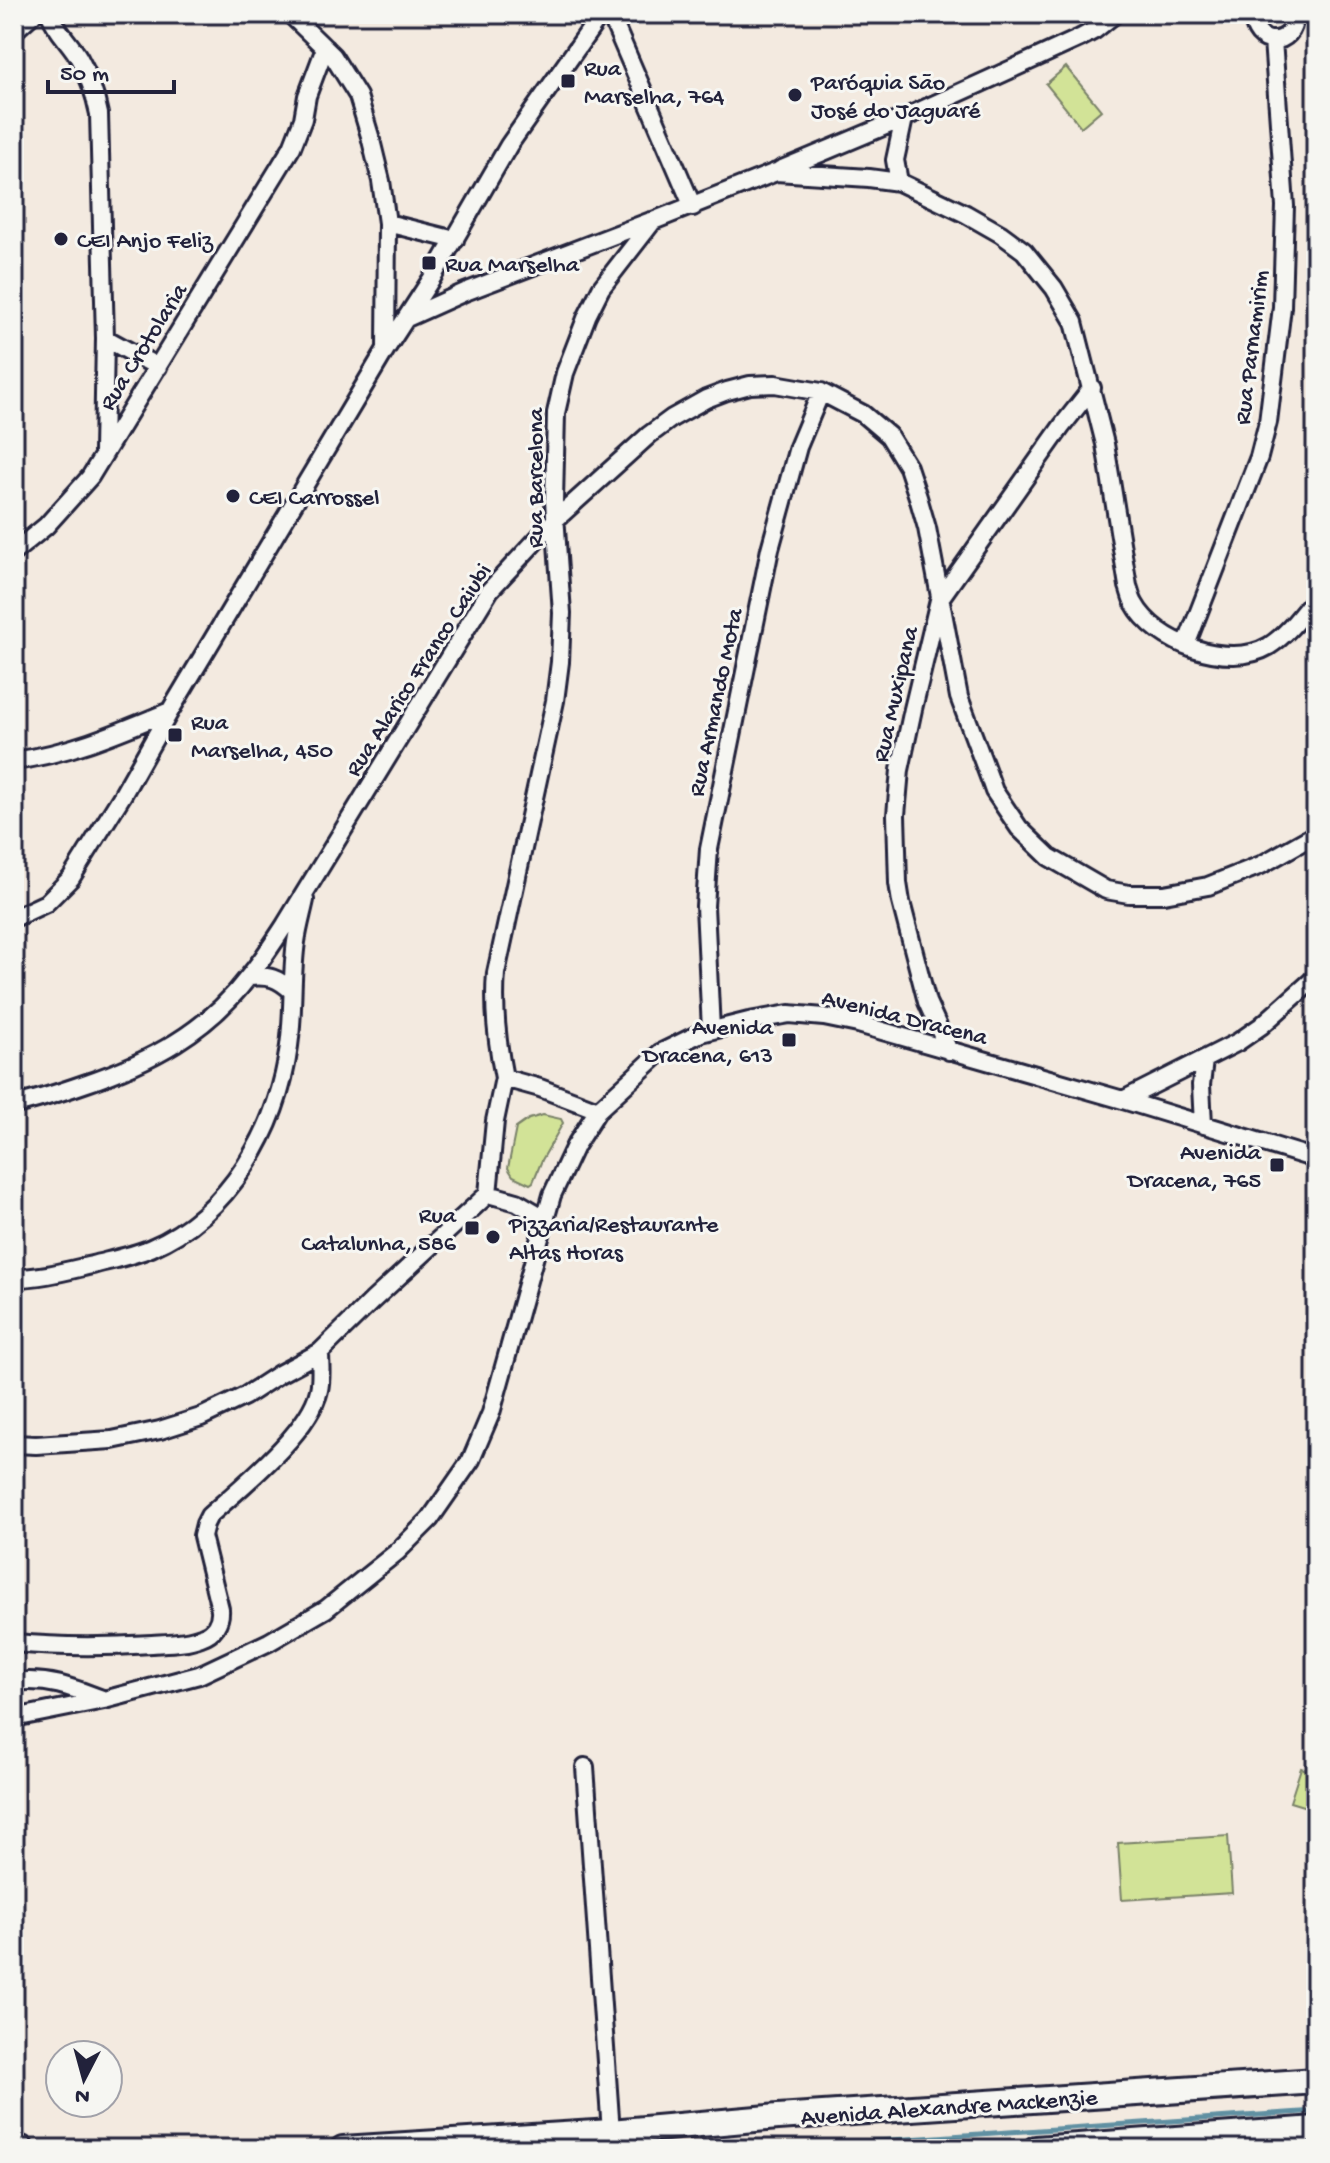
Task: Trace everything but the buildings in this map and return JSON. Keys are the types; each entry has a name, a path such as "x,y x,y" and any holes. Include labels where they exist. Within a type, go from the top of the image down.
{"street":[{"path":"14,31 33,14"},
{"path":"50,14 54,26 78,56 93,87 99,114 105,338 103,454"},
{"path":"290,14 333,56 358,96 381,181 387,223 386,349"},
{"path":"14,918 46,903 71,878 509,145 601,14"},
{"path":"610,14 693,207"},
{"path":"407,318 465,292 693,207 904,118 1080,38 1115,14"},
{"path":"1254,14 1253,24 1258,34 1268,40 1284,38 1289,34 1294,24 1294,14"},
{"name":"Rua Parnamirim","path":"1186,645 1254,470 1268,422 1282,307 1285,206 1273,40"},
{"name":"Rua Crotolaria","path":"14,552 46,526 90,477 158,367 292,147 325,48"},
{"path":"899,182 895,160 904,118"},
{"path":"776,172 899,182 966,214 1024,251 1054,288 1074,322 1105,444 1128,586 1133,603 1146,619 1169,637 1199,651 1253,653 1268,647 1285,634 1316,597"},
{"name":"Rua Barcelona","path":"504,1078 497,1045 496,973 552,716 560,662 562,613 555,520 555,423 565,373 587,316 601,288 653,221"},
{"path":"387,223 455,240"},
{"path":"105,338 158,367"},
{"name":"Rua Alarico Franco Caiubi","path":"14,1105 98,1079 153,1057 195,1030 220,1007 249,977 285,925 490,590 555,520 649,435 706,399 750,385 775,384 821,392 863,414 889,436 908,467 927,528 959,697 994,791 1035,846 1106,890 1129,894 1164,894 1208,886 1261,865 1316,834"},
{"name":"Rua Muxipana","path":"949,1051 927,1002 901,902 896,839 900,770 939,600 1092,388"},
{"name":"Rua Armando Mota","path":"711,1030 705,906 709,849 770,549 798,447 821,392"},
{"path":"14,761 96,742 170,711"},
{"path":"14,1278 45,1276 142,1251 172,1237 210,1210 236,1182 270,1118 281,1083 289,1046 296,943 307,887"},
{"path":"249,977 273,977 292,991"},
{"path":"1123,1100 1238,1042 1261,1026 1316,977"},
{"name":"Avenida Dracena","path":"14,1718 104,1700 199,1675 269,1642 326,1609 397,1552 430,1519 471,1460 491,1413 552,1195 569,1158 598,1110 660,1053 711,1030 789,1014 858,1024 1316,1159"},
{"path":"1203,1125 1201,1085 1204,1060"},
{"path":"14,1444 112,1440 160,1430 201,1417 245,1396 320,1352 488,1194 495,1121 504,1078 598,1110"},
{"path":"488,1194 517,1202 546,1219"},
{"path":"14,1643 144,1644 200,1638 210,1633 219,1620 220,1609 202,1530 209,1516 290,1440 308,1417 319,1392 320,1352"},
{"path":"14,1682 36,1680 61,1684 104,1700"},
{"path":"585,1767 611,2132"},
{"name":"Avenida Alexandre Mackenzie","path":"343,2149 1316,2081"},
{"name":"Avenida Alexandre Mackenzie","path":"1036,2149 1316,2129"},
{"path":"14,2147 21,2149"}],"green space":[{"path":"1066,67 1101,110 1081,127 1046,84"},
{"path":"543,1115 561,1119 563,1123 530,1184 513,1176 508,1168 516,1128 529,1119"},
{"path":"1301,1768 1316,1773 1316,1810 1290,1802"},
{"path":"1228,1836 1232,1893 1122,1900 1118,1843"}],"waterway":[{"path":"761,2149 1316,2111"}],"place":[{"name":"Rua Marselha, 764","path":"568,81"},
{"name":"Paróquia São José do Jaguaré","path":"795,95"},
{"name":"CEI Anjo Feliz","path":"61,239"},
{"name":"Rua Marselha","path":"429,263"},
{"name":"CEI Carrossel","path":"233,496"},
{"name":"Rua Marselha, 450","path":"175,735"},
{"name":"Avenida Dracena, 613","path":"789,1040"},
{"name":"Avenida Dracena, 765","path":"1277,1165"},
{"name":"Rua Catalunha, 586","path":"472,1228"},
{"name":"Pizzaria/Restaurante Altas Horas","path":"493,1237"}]}
